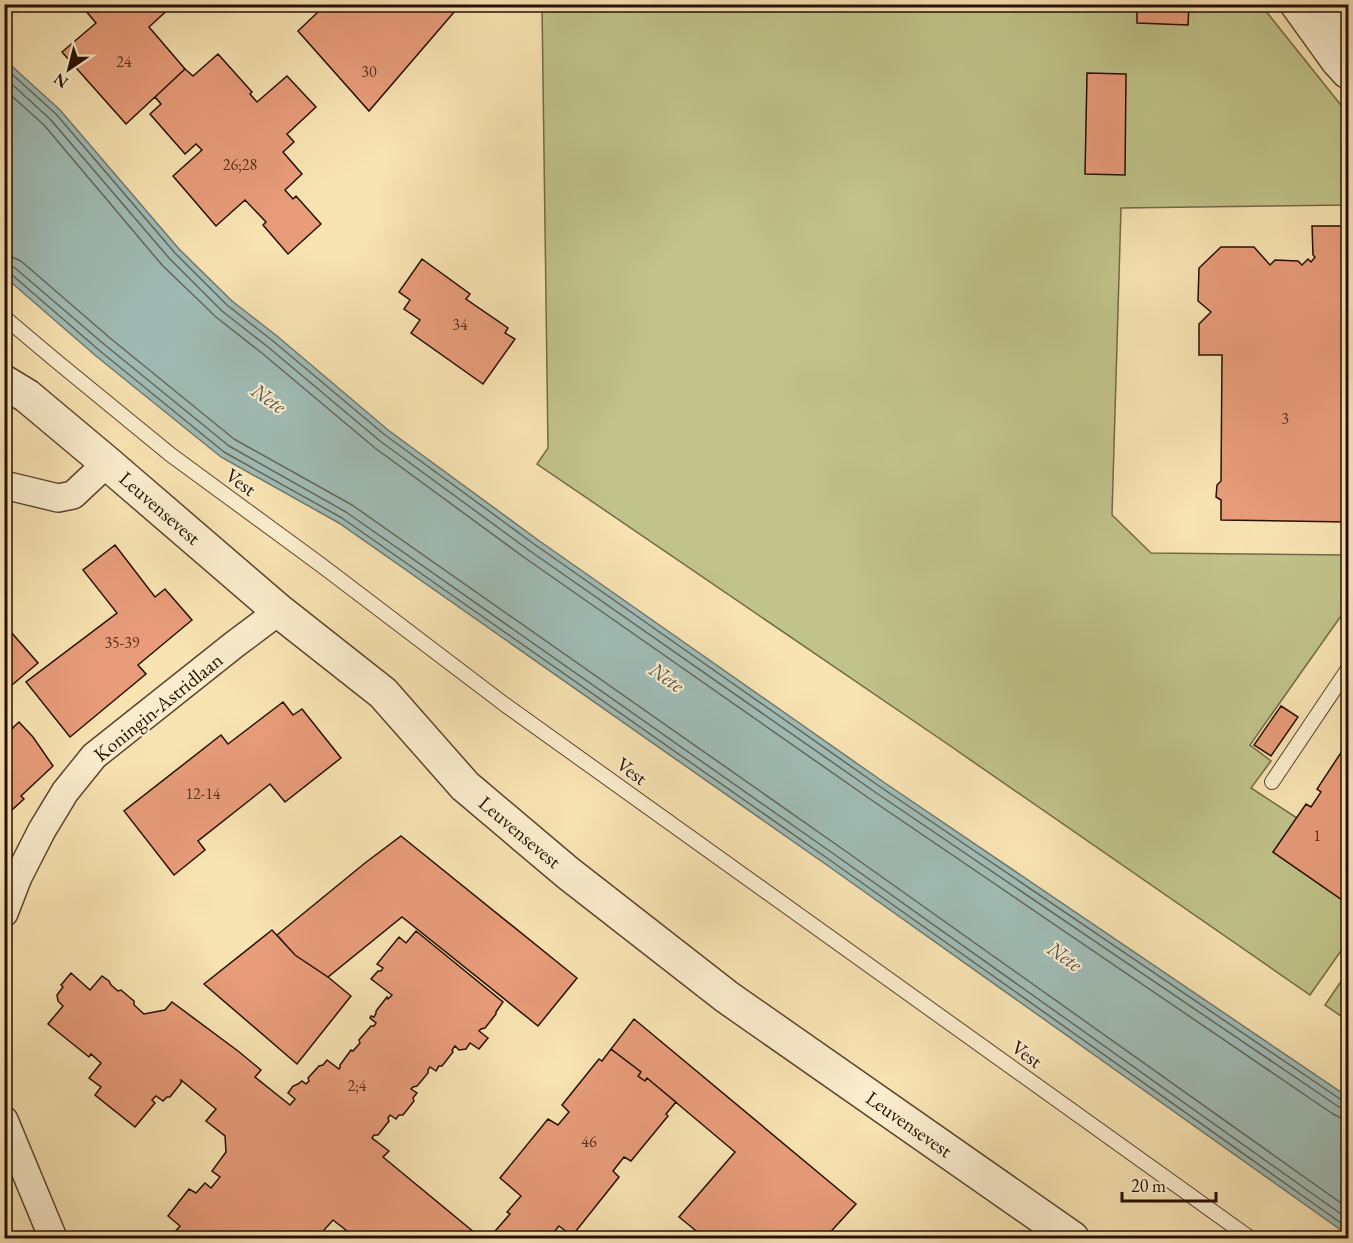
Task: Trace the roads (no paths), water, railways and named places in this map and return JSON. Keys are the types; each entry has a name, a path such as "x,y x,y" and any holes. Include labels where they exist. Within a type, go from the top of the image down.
{"street":[{"path":"1297,4 1348,72"},
{"path":"1330,4 1348,36"},
{"name":"Leuvensevest","path":"4,382 27,396 279,611 382,693 465,786 568,873 727,997 1072,1239"},
{"path":"4,485 58,498 73,495 107,463"},
{"name":"Koningin-Astridlaan","path":"4,913 18,877 42,830 65,792 94,756 279,611"},
{"path":"4,1120 53,1239"}],"lane":[{"name":"Vest","path":"4,317 171,455 504,704 1250,1239"},
{"path":"1272,782 1348,669"}],"water":[{"name":"Nete","path":"4,59 60,110 179,249 232,301 388,430 538,540 882,781 1348,1097 1348,1235 339,523 221,457 96,356 5,277"}]}
